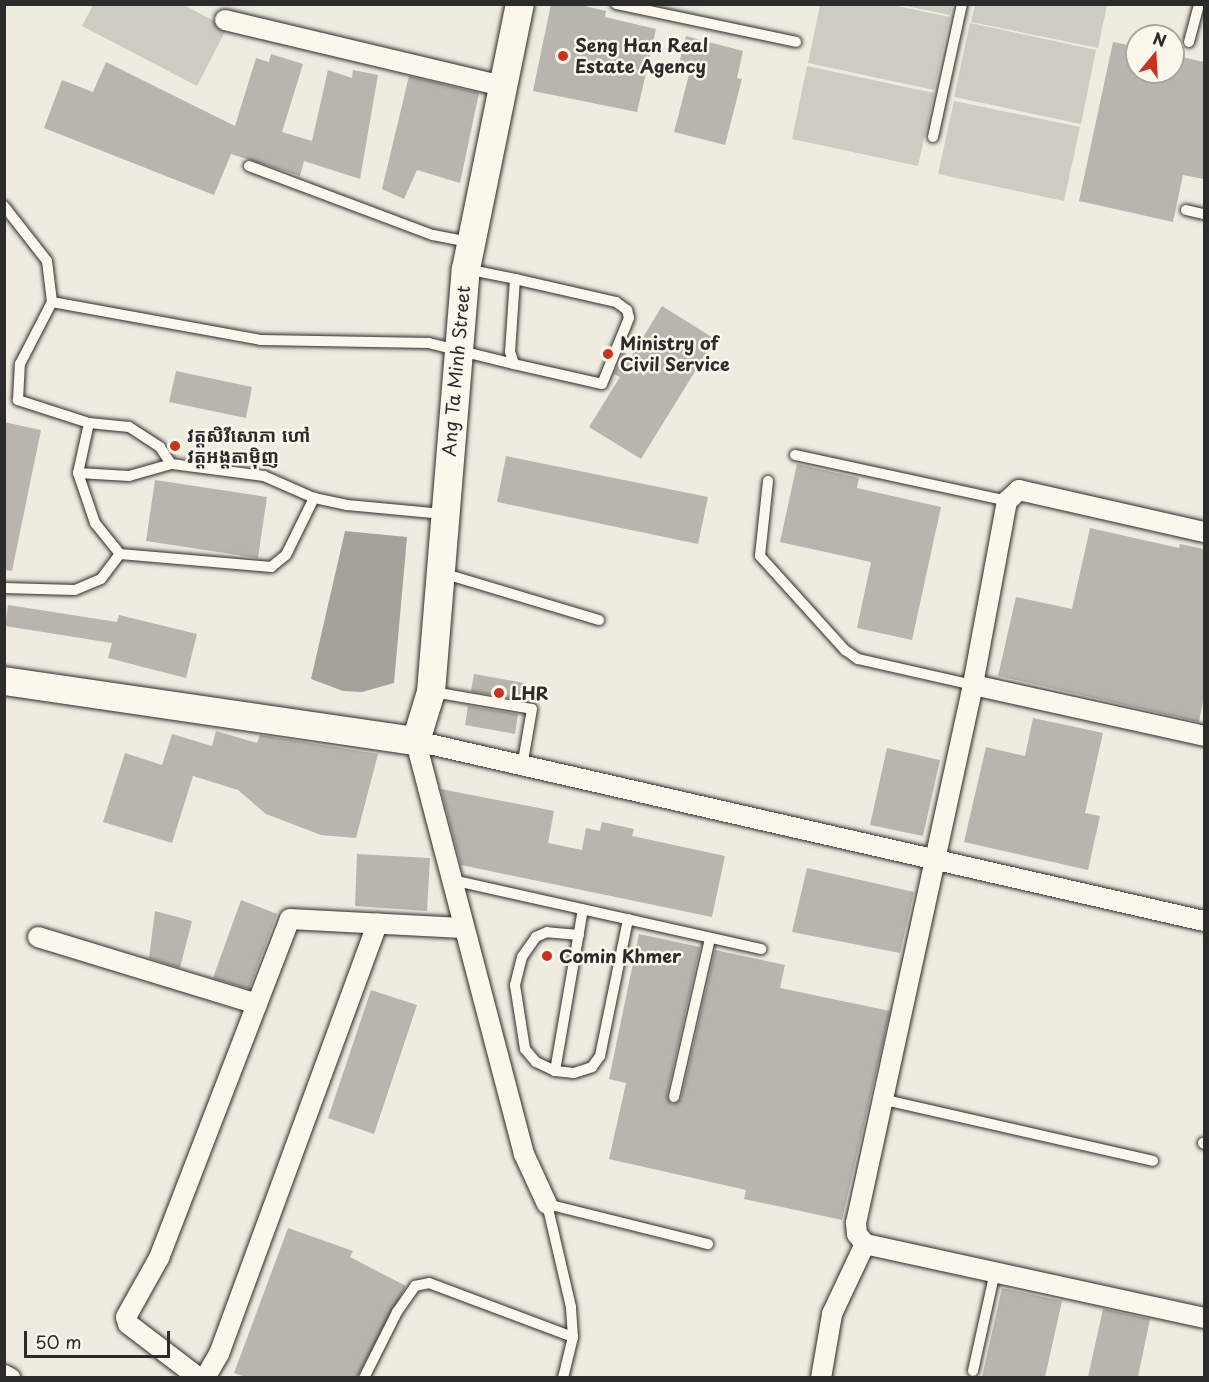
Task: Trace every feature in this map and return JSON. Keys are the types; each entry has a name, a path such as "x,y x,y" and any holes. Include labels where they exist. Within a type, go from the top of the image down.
{"street":[{"name":"Ang Ta Minh Street","path":"416,741 431,692 456,349 468,256 520,4"},
{"path":"225,20 503,86"},
{"path":"1204,532 1020,490 1007,501 973,685 856,1223 856,1234 865,1244 1204,1318"},
{"path":"4,681 416,741 1204,921"},
{"path":"973,685 1204,736"},
{"path":"416,741 462,928 524,1154 547,1204"},
{"path":"199,1377 128,1324 126,1317 159,1258 290,919 462,928"},
{"path":"206,1377 219,1354 378,923"},
{"path":"38,937 257,1004"},
{"path":"821,1377 832,1314 865,1244"},
{"path":"4,1375 10,1377"}],"lane":[{"path":"616,4 796,42"},
{"path":"933,137 962,4"},
{"path":"1189,42 1199,4"},
{"path":"52,302 261,340 429,343 602,384 629,318 627,310 616,302 515,279 433,236 249,166"},
{"path":"4,206 47,261 52,302 20,364 18,400"},
{"path":"1186,210 1204,214"},
{"path":"514,364 510,352 515,279"},
{"path":"4,397 90,423 129,427 160,447 171,464"},
{"path":"90,423 78,473 95,523 120,554 271,567 286,555 314,498"},
{"path":"795,455 1007,501"},
{"path":"78,473 129,476 171,464 264,476 314,498 443,514"},
{"path":"768,481 760,556 844,650 858,659 973,685"},
{"path":"4,588 75,590 101,579 120,554"},
{"path":"439,573 599,620"},
{"path":"431,692 532,709 522,767"},
{"path":"452,880 761,949"},
{"path":"555,1071 583,909"},
{"path":"579,935 547,932 536,938 522,957 515,986 525,1049 536,1062 555,1071 573,1073 592,1067 600,1056 628,919"},
{"path":"674,1097 710,938"},
{"path":"881,1100 1153,1161"},
{"path":"563,1377 573,1337 567,1286 547,1204 708,1244"},
{"path":"973,1371 995,1272"},
{"path":"364,1377 397,1312 415,1286 429,1283 573,1337"}],"shaded area":[{"path":"182,4 227,28 197,86 82,26 93,5"},
{"path":"975,4 1107,5 1098,48 971,22"},
{"path":"820,5 892,5 950,17 934,90 808,63"},
{"path":"901,5 952,5 950,15"},
{"path":"970,23 1096,50 1081,124 954,97"},
{"path":"807,66 934,93 918,166 792,139"},
{"path":"954,101 1080,127 1064,201 938,174"},
{"path":"345,531 407,537 394,683 362,692 343,691 311,679"}],"building":[{"path":"551,4 576,4 606,11 605,17 656,29 637,112 533,91"},
{"path":"686,36 743,51 737,78 742,79 725,145 674,132 691,67 679,64"},
{"path":"1113,42 1125,44 1125,84 1185,84 1185,58 1204,62 1204,179 1183,175 1173,222 1079,201"},
{"path":"271,54 303,64 282,132 312,141 328,70 352,78 353,70 378,75 360,179 304,161 300,176 231,154 214,195 44,128 62,80 93,92 106,62 235,126 256,58 269,62"},
{"path":"409,76 479,93 460,183 417,170 404,199 382,189"},
{"name":"Ministry of Civil Service","path":"662,306 715,339 641,459 589,427 620,377 614,374 623,352 631,357"},
{"path":"176,371 252,387 246,418 169,402"},
{"path":"4,422 41,430 12,571 4,570"},
{"path":"506,456 708,497 698,544 497,502"},
{"path":"797,464 859,478 857,488 941,507 912,640 857,628 871,562 780,542"},
{"path":"155,480 267,497 258,558 146,541"},
{"path":"1090,528 1179,548 1180,544 1204,549 1204,696 1199,722 998,676 1016,597 1072,609"},
{"path":"8,605 117,622 119,615 197,634 186,678 108,658 112,643 5,626"},
{"path":"474,674 524,683 521,700 471,691"},
{"path":"468,706 518,714 515,734 465,725"},
{"path":"1033,718 1103,733 1085,813 1100,816 1088,870 964,842 986,747 1025,756"},
{"path":"216,731 257,743 260,735 378,754 356,838 321,835 266,814 238,790 193,776 172,843 103,822 125,753 162,765 172,734 212,746"},
{"path":"887,748 940,760 923,836 870,825"},
{"path":"441,789 554,811 548,843 582,850 586,828 600,831 602,822 634,829 632,836 725,856 712,917 461,865"},
{"path":"357,854 430,858 427,911 355,906"},
{"path":"807,868 914,892 900,953 792,932"},
{"path":"241,900 277,914 249,989 213,978"},
{"path":"155,911 192,921 180,968 149,958"},
{"path":"639,934 700,947 667,1095 672,1104 681,1099 715,950 785,965 780,988 890,1011 842,1220 744,1199 746,1190 609,1159 626,1083 609,1079"},
{"path":"371,990 417,1005 374,1134 328,1118"},
{"path":"288,1228 353,1251 350,1257 406,1286 357,1377 245,1377 234,1373"},
{"path":"1002,1288 1062,1301 1045,1377 982,1377"},
{"path":"1103,1309 1150,1319 1138,1377 1088,1377"}],"place":[{"name":"Seng Han Real Estate Agency","path":"563,56"},
{"name":"Ministry of Civil Service","path":"608,354"},
{"name":"វត្តសិរីសោភា ហៅ វត្តអង្តតាម៉ិញ","path":"175,446"},
{"name":"LHR","path":"499,693"},
{"name":"Comin Khmer","path":"547,956"}]}
